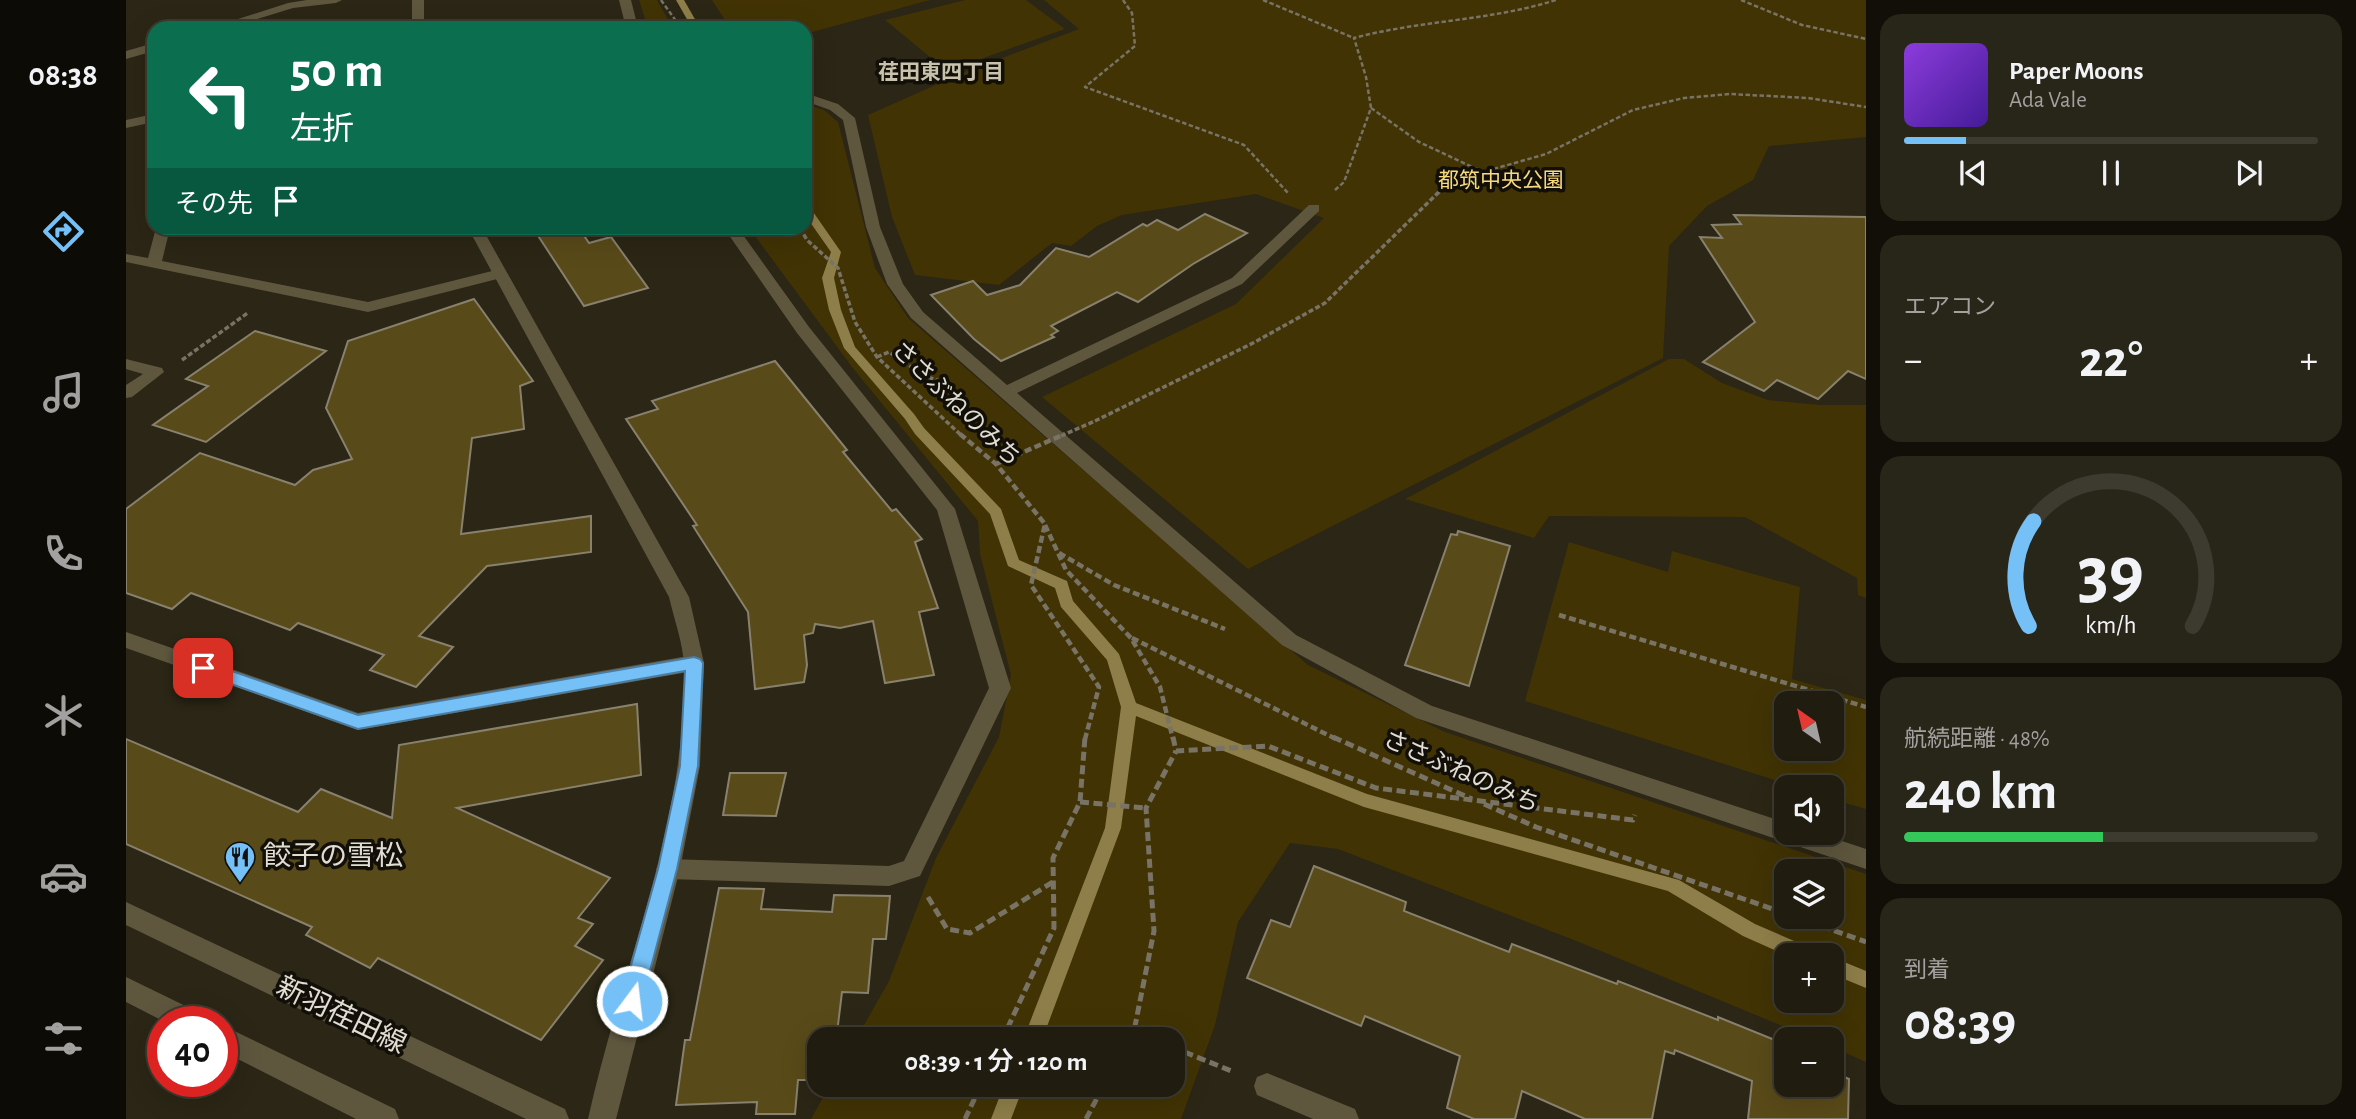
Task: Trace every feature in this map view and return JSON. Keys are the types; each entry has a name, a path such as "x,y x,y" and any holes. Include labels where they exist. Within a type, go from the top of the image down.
{"street":[{"path":"239,21 292,5 335,0"},
{"path":"418,0 418,21"},
{"path":"625,0 630,21"},
{"path":"126,55 147,49"},
{"path":"812,99 834,107 849,118 873,227 895,285 917,315 1289,640 1424,712 1774,829"},
{"path":"126,124 147,120"},
{"path":"1006,392 1237,281 1314,208"},
{"path":"154,262 161,235"},
{"path":"479,235 679,597 694,663 689,766 668,869 602,1119"},
{"path":"668,869 889,876 912,869 1000,688 946,509 803,330 736,235"},
{"path":"126,258 368,307 500,274"},
{"path":"126,364 156,372"},
{"path":"126,393 156,372"},
{"path":"126,640 358,722 694,663"},
{"path":"1823,845 1866,859"},
{"name":"新羽荏田線","path":"126,913 555,1119"},
{"path":"126,989 159,1006"},
{"path":"238,1045 385,1119"},
{"path":"1267,1086 1345,1119"}],"path":[{"path":"661,0 676,21"},
{"path":"1123,0 1132,13 1135,46 1085,87 1244,145 1293,197 1314,208 1344,182 1371,108 1366,77 1354,38"},
{"path":"1264,0 1354,38 1382,29 1527,11 1556,0"},
{"path":"1741,0 1781,20 1831,34 1866,39"},
{"path":"996,464 1096,421 1253,343 1325,303 1435,194 1483,172 1546,154 1633,110 1684,98 1730,94 1808,98 1866,107"},
{"path":"1371,108 1419,142 1483,172"},
{"name":"ささぶねのみち","path":"804,235 838,268 855,322 871,351 945,421 996,464 1045,524 1066,570 1132,638 1336,739 1536,827 1774,909"},
{"path":"156,372 184,359 236,321"},
{"path":"877,356 889,352 925,376 949,384 986,375"},
{"path":"1008,1027 1054,928 1054,858 1080,802 1086,728 1098,687 1031,585 1045,524"},
{"path":"1058,552 1114,585 1251,639 1279,631"},
{"path":"1559,615 1866,708"},
{"path":"1132,638 1161,693 1175,750 1146,808 1154,932 1135,1027"},
{"path":"1175,750 1268,746 1376,788 1633,820 1641,784"},
{"path":"1080,802 1146,808"},
{"path":"912,869 947,929 970,933 1053,882"},
{"path":"1830,929 1866,942"},
{"path":"1185,1051 1267,1086"},
{"path":"965,1119 975,1097"},
{"path":"1086,1119 1098,1097"}],"green space":[{"path":"639,0 657,0 669,21 646,21"},
{"path":"712,0 930,0 812,32 812,21 726,21"},
{"path":"965,0 1026,0 1065,29 947,71 885,20"},
{"name":"都筑中央公園","path":"1044,0 1866,0 1866,137 1769,146 1753,180 1707,206 1669,246 1663,358 1248,569 1042,397 1236,304 1324,218 1256,194 1122,215 1097,226 1071,246 1052,243 999,285 915,275 892,217 868,115 967,71 1079,29"},
{"path":"812,106 824,110 838,122 875,268 908,318 1308,665 1445,732 1822,859 1774,859 1774,929 1844,929 1844,867 1866,874 1866,1062 1844,1052 1844,1027 1785,1027 1579,942 1338,849 1290,843 1238,922 1215,1025 1181,1119 811,1119 823,1097 1185,1097 1185,1027 863,1027 889,981 936,858 999,737 1011,675 980,554 978,521 852,367 754,235 812,235"},
{"path":"1669,359 1684,359 1722,383 1768,400 1821,405 1866,405 1866,598 1858,595 1857,578 1745,517 1549,516 1534,538 1405,499"},
{"path":"1569,542 1668,572 1672,551 1800,587 1792,679 1834,691 1774,691 1774,761 1844,761 1844,694 1866,700 1866,809 1844,803 1844,775 1774,775 1774,780 1525,701"}],"building":[{"path":"1205,214 1247,233 1193,264 1138,302 1117,292 1051,326 1058,331 1051,335 1054,337 1001,361 974,339 931,295 973,281 987,295 1020,285 1056,248 1089,257 1143,224 1147,226 1157,220 1178,230"},
{"path":"1734,215 1866,217 1866,379 1848,371 1818,399 1777,380 1764,391 1703,362 1755,322 1700,237 1722,238 1712,225 1741,224"},
{"path":"538,235 584,235 589,243 611,237 648,288 584,306"},
{"path":"474,299 533,381 520,386 524,429 472,438 461,534 591,516 591,552 487,566 419,636 453,647 416,687 370,670 384,655 298,623 290,630 191,593 172,609 126,593 126,509 200,453 295,485 313,470 352,459 326,408 348,341"},
{"path":"255,331 326,351 206,442 153,425 208,386 186,379"},
{"path":"775,361 847,450 843,452 892,511 896,509 922,539 915,542 938,608 919,612 934,675 885,683 873,621 840,628 815,624 813,633 804,635 807,665 804,682 755,689 748,612 693,526 697,525 626,419 658,409 652,401"},
{"path":"1458,531 1510,546 1469,686 1405,665 1451,534 1457,535"},
{"path":"637,704 641,775 457,808 610,878 578,918 593,924 575,946 603,960 541,1040 378,958 370,968 306,935 312,927 126,844 126,739 298,812 321,789 392,818 399,745"},
{"path":"730,773 786,773 776,816 723,815"},
{"path":"1314,866 1406,902 1404,911 1509,952 1512,944 1718,1020 1718,1017 1774,1040 1774,1097 1844,1097 1844,1077 1849,1079 1848,1119 1748,1119 1752,1081 1675,1050 1674,1054 1665,1051 1652,1119 1585,1119 1522,1091 1515,1119 1474,1119 1447,1108 1460,1056 1365,1016 1361,1026 1247,978 1271,920 1290,927"},
{"path":"719,888 764,889 761,909 832,912 834,895 890,896 886,939 873,939 868,993 842,992 838,1027 807,1027 807,1080 798,1080 795,1114 756,1114 757,1102 676,1105 685,1040 690,1040"}],"waterway":[{"path":"680,0 692,21"},
{"path":"812,218 836,252 828,278 835,310 850,348 919,431 996,512 1013,563 1062,585 1066,603 1114,658 1129,707"},
{"path":"1037,1027 1113,828 1129,707"},
{"path":"1129,707 1364,800 1673,885 1749,930 1779,943"},
{"path":"1844,970 1866,980"},
{"path":"1001,1119 1009,1097"}],"place":[{"name":"餃子の雪松","path":"240,884"}],"district":[{"name":"荏田東四丁目","path":"941,72"}],"route":[{"path":"203,668 358,722 694,663 689,766 668,869 632,1001"}]}
